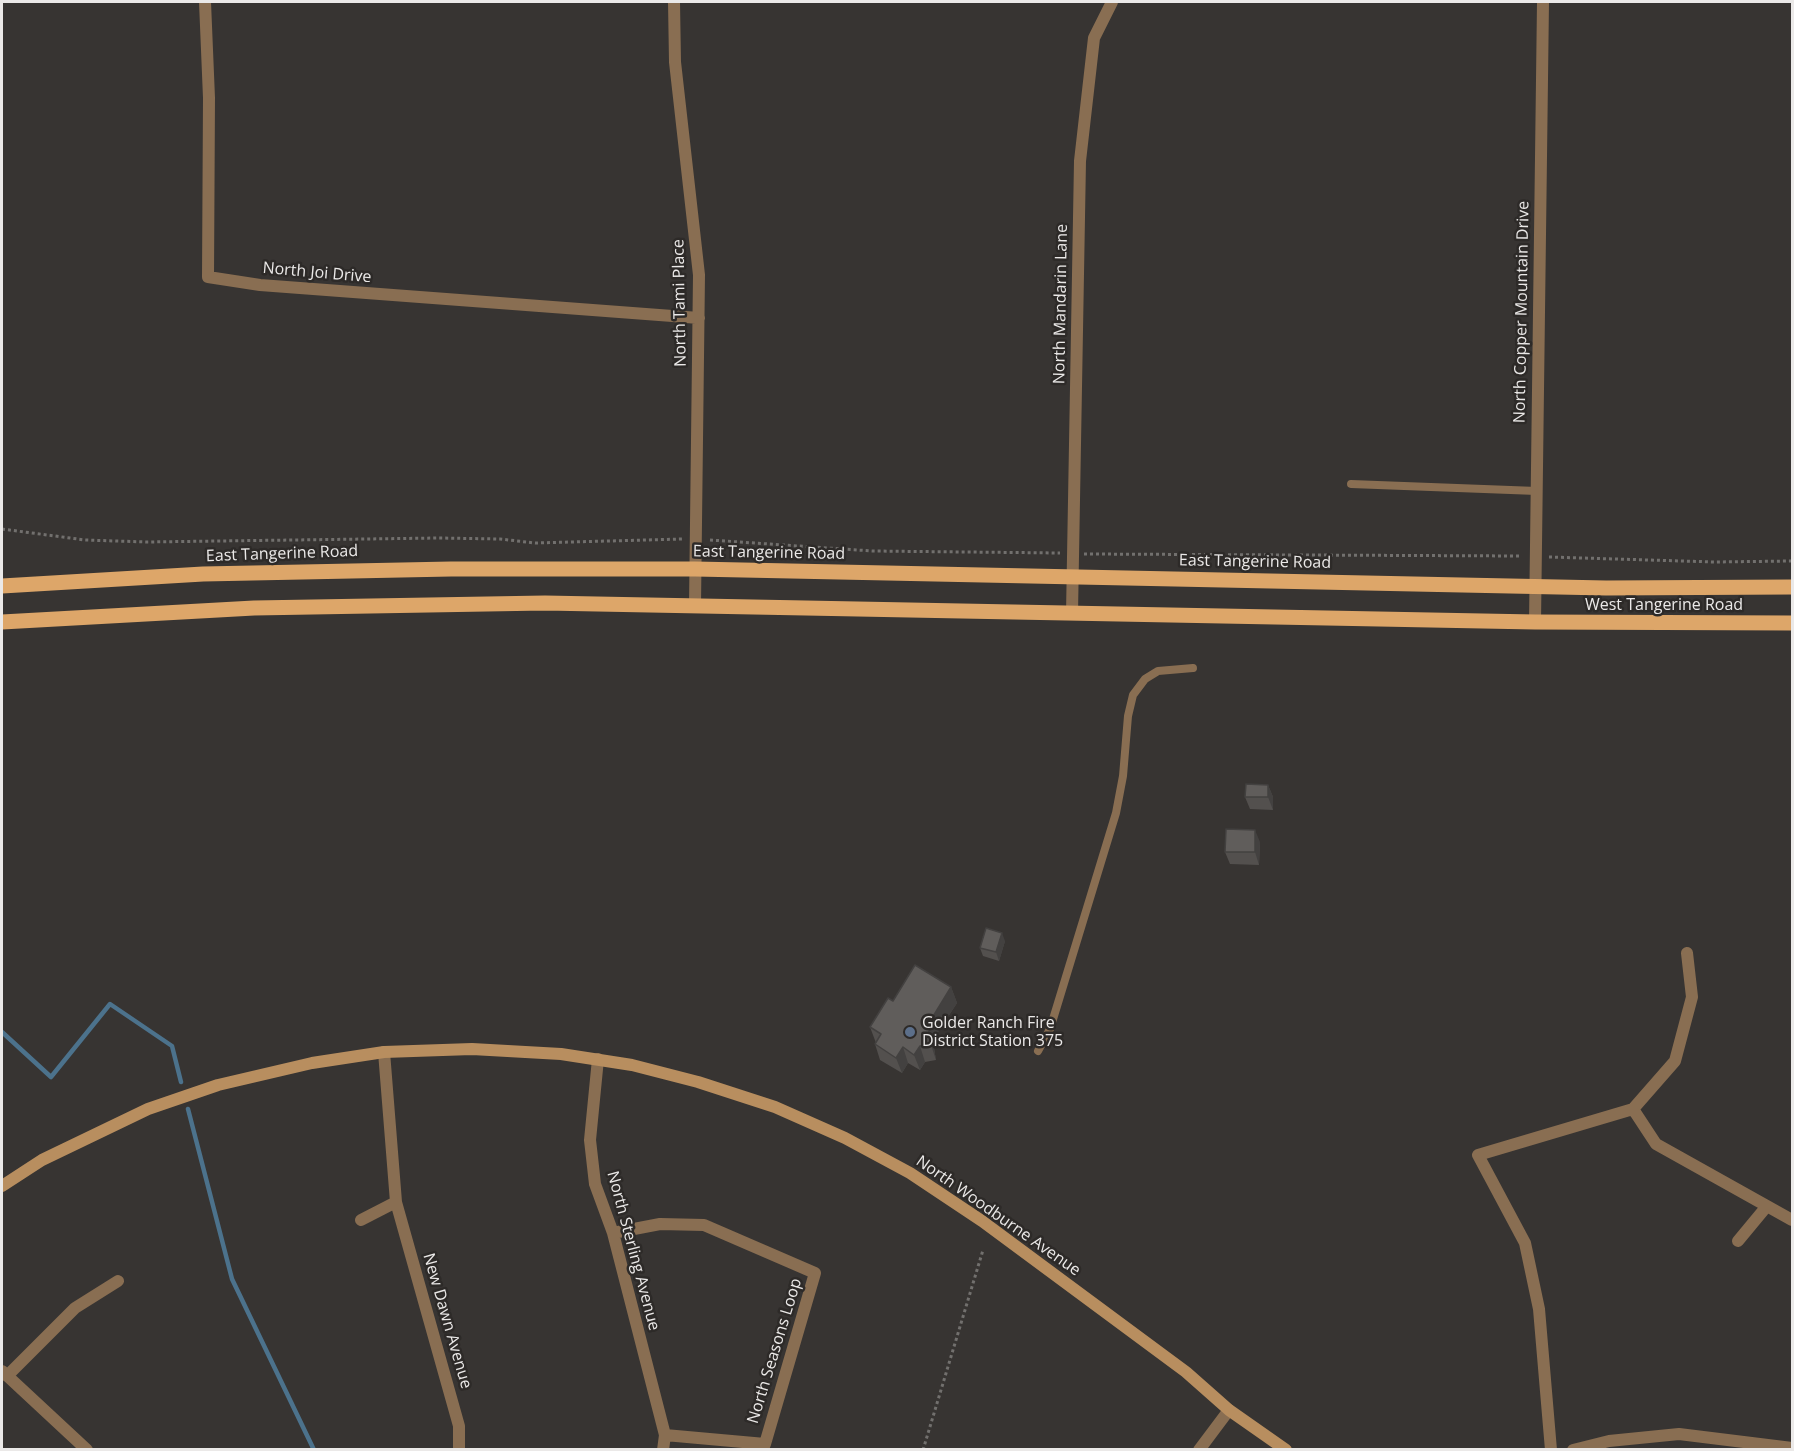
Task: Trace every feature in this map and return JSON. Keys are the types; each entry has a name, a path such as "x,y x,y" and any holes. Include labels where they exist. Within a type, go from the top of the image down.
{"main road":[{"name":"East Tangerine Road","path":"2,586 338,570 695,569 1535,586"},
{"name":"West Tangerine Road","path":"1535,586 1792,587"},
{"path":"2,622 153,612 374,604 695,605 1535,622"},
{"name":"West Tangerine Road","path":"1535,622 1792,622"}],"street":[{"name":"North Joi Drive","path":"205,2 209,98 208,277 260,285 699,318"},
{"name":"North Tami Place","path":"674,2 675,62 697,244 699,318 695,605"},
{"name":"North Mandarin Lane","path":"1072,613 1080,161 1094,38 1112,2"},
{"name":"North Copper Mountain Drive","path":"1535,622 1543,2"},
{"path":"1551,1449 1539,1309 1525,1243 1478,1155 1633,1109 1675,1061 1692,997 1687,953"},
{"name":"North Woodburne Avenue","path":"2,1186 42,1160 81,1140 187,1094 277,1070 384,1052 472,1049 597,1059 662,1072 746,1096 809,1122 878,1155 940,1192 1186,1372 1229,1410 1286,1449"},
{"name":"New Dawn Avenue","path":"384,1052 396,1202 459,1426 459,1449"},
{"name":"North Sterling Avenue","path":"597,1059 590,1140 595,1184 613,1233 665,1435 663,1449"},
{"path":"1633,1109 1656,1144 1792,1220"},
{"path":"361,1220 396,1202"},
{"path":"1738,1240 1767,1206"},
{"name":"North Seasons Loop","path":"613,1233 660,1224 704,1225 815,1273 765,1444 665,1435"},
{"path":"87,1449 4,1373 75,1308 118,1281"},
{"path":"1199,1449 1229,1410"},
{"path":"1573,1449 1609,1441 1679,1434 1792,1448"}],"lane":[{"path":"1351,484 1537,491"},
{"path":"1038,1051 1050,1029 1116,813 1123,777 1128,716 1133,695 1145,679 1158,671 1193,668"}],"path":[{"path":"2,529 86,540 147,542 438,538 542,543 647,538 872,551 1536,556 1715,562 1792,561"},
{"path":"923,1449 983,1250"}],"building":[{"path":"1246,784 1268,785 1268,797 1245,797"},
{"path":"1226,829 1255,830 1255,852 1225,852"},
{"path":"986,928 1002,933 996,952 980,948"},
{"path":"915,965 951,987 929,1023 933,1025 928,1033 931,1045 920,1046 914,1055 903,1047 896,1058 875,1044 881,1034 870,1027 888,998 893,1001"}],"waterway":[{"path":"2,1032 51,1077 110,1004 172,1046 181,1082"},
{"path":"188,1109 232,1279 314,1450"}],"place":[{"name":"Golder Ranch Fire District Station 375","path":"910,1032"}]}
